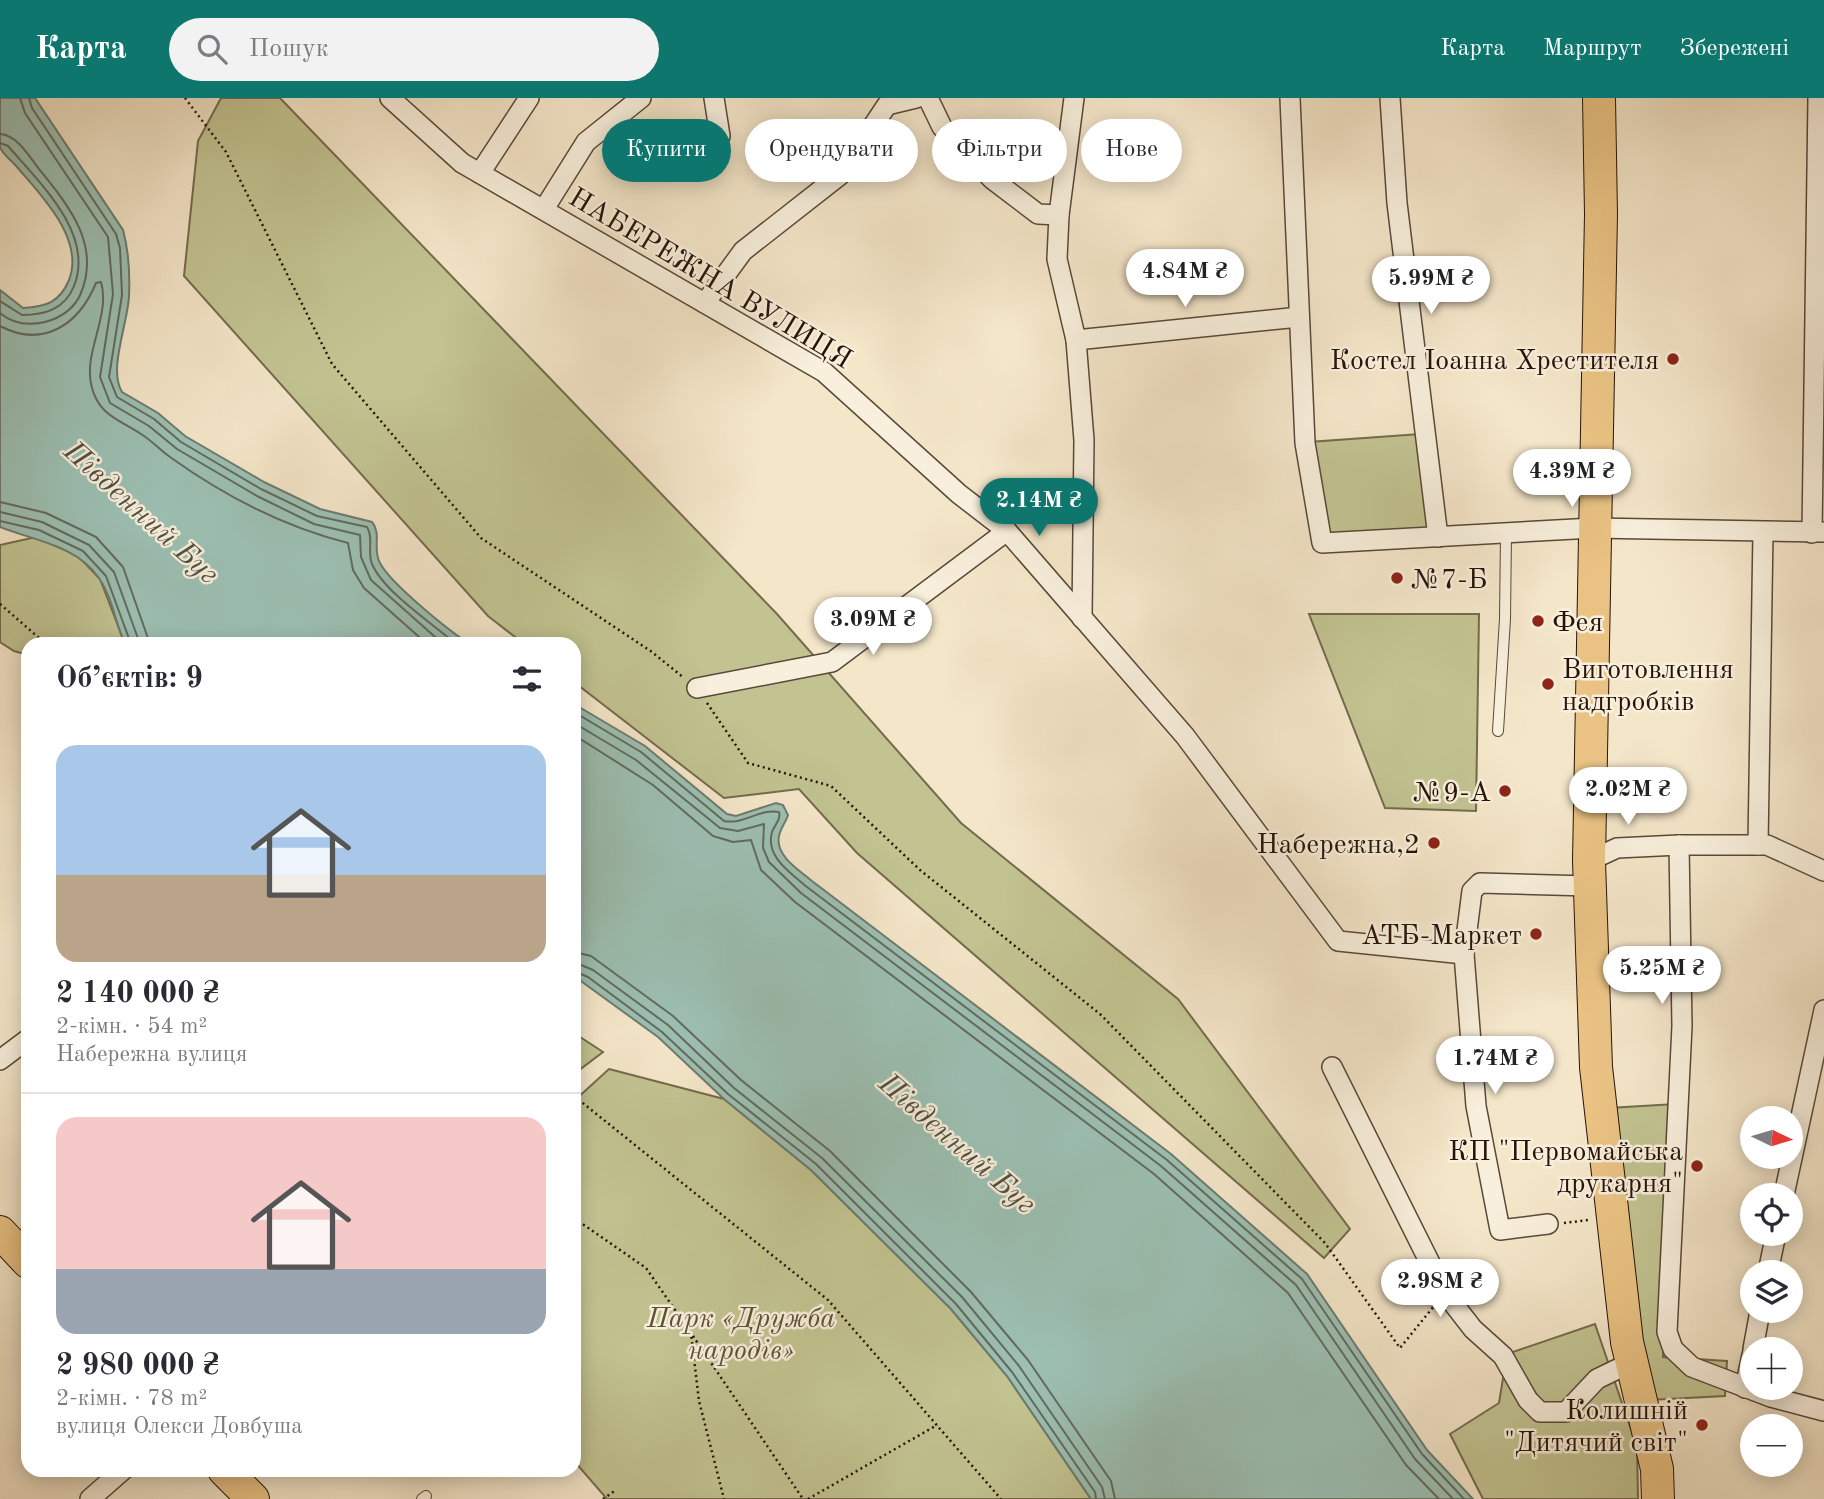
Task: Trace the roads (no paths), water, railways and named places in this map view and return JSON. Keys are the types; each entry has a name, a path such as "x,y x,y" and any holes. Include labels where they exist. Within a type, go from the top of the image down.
{"main road":[{"path":"1599,98 1601,214 1593,528 1594,675 1589,873 1596,1068 1612,1217 1632,1362 1658,1484 1674,1499"},
{"path":"0,1232 21,1254"},
{"path":"231,1477 253,1499"}],"street":[{"name":"НАБЕРЕЖНА ВУЛИЦЯ","path":"390,98 462,163 824,372 959,494 1007,531 1185,736 1338,941 1464,954"},
{"path":"480,173 529,98"},
{"path":"544,209 586,142 641,98"},
{"path":"714,98 717,119"},
{"path":"705,303 743,251 840,175 887,105 916,98"},
{"path":"928,98 942,127 992,179 1038,214 1059,215"},
{"path":"1074,98 1059,215 1058,258 1076,340 1084,440 1082,618"},
{"path":"1290,98 1305,443 1322,543 1593,528 1818,533 1818,98"},
{"path":"1390,98 1397,203 1438,537"},
{"path":"1076,340 1299,317"},
{"path":"697,688 832,662 1007,531"},
{"path":"1758,845 1763,532"},
{"path":"1679,845 1682,1026 1667,1332 1674,1349 1692,1367 1740,1386"},
{"path":"1548,1224 1500,1230 1476,1106 1464,954 1472,891 1480,883 1589,873 1616,848 1767,845 1824,870"},
{"path":"1787,1183 1824,1010"},
{"path":"0,1060 21,1044"},
{"path":"1332,1067 1445,1293 1473,1329 1503,1356 1528,1401 1540,1412 1566,1412 1597,1379 1632,1362"},
{"path":"1786,1400 1824,1411"},
{"path":"90,1499 115,1477"}],"lane":[{"path":"1498,731 1505,620 1506,533"}],"water":[{"name":"Південний Буг","path":"0,98 35,98 123,230 128,255 129,296 117,372 122,392 158,413 185,436 264,482 320,509 372,522 376,532 378,558 386,572 421,607 460,637 122,637 108,594 90,567 54,545 0,527 0,290 23,308 45,305 61,294 69,280 72,265 71,249 58,219 0,147"},
{"name":"Південний Буг","path":"581,708 645,746 727,814 736,816 776,803 783,805 788,815 780,833 779,843 784,856 795,867 1171,1154 1307,1274 1427,1450 1473,1499 1091,1499 1007,1376 951,1309 811,1170 724,1099 658,1037 581,981"}],"place":[{"name":"Костел Іоанна Хрестителя","path":"1673,359"},
{"name":"№7-Б","path":"1397,578"},
{"name":"Фея","path":"1538,621"},
{"name":"Виготовлення надгробків","path":"1548,684"},
{"name":"№9-А","path":"1505,791"},
{"name":"Набережна,2","path":"1434,843"},
{"name":"АТБ-Маркет","path":"1536,934"},
{"name":"КП \"Первомайська друкарня\"","path":"1697,1166"},
{"name":"Колишній \"Дитячий світ\"","path":"1702,1425"}],"park label":[{"name":"Парк «Дружба народів»","path":"741,1333"}]}
